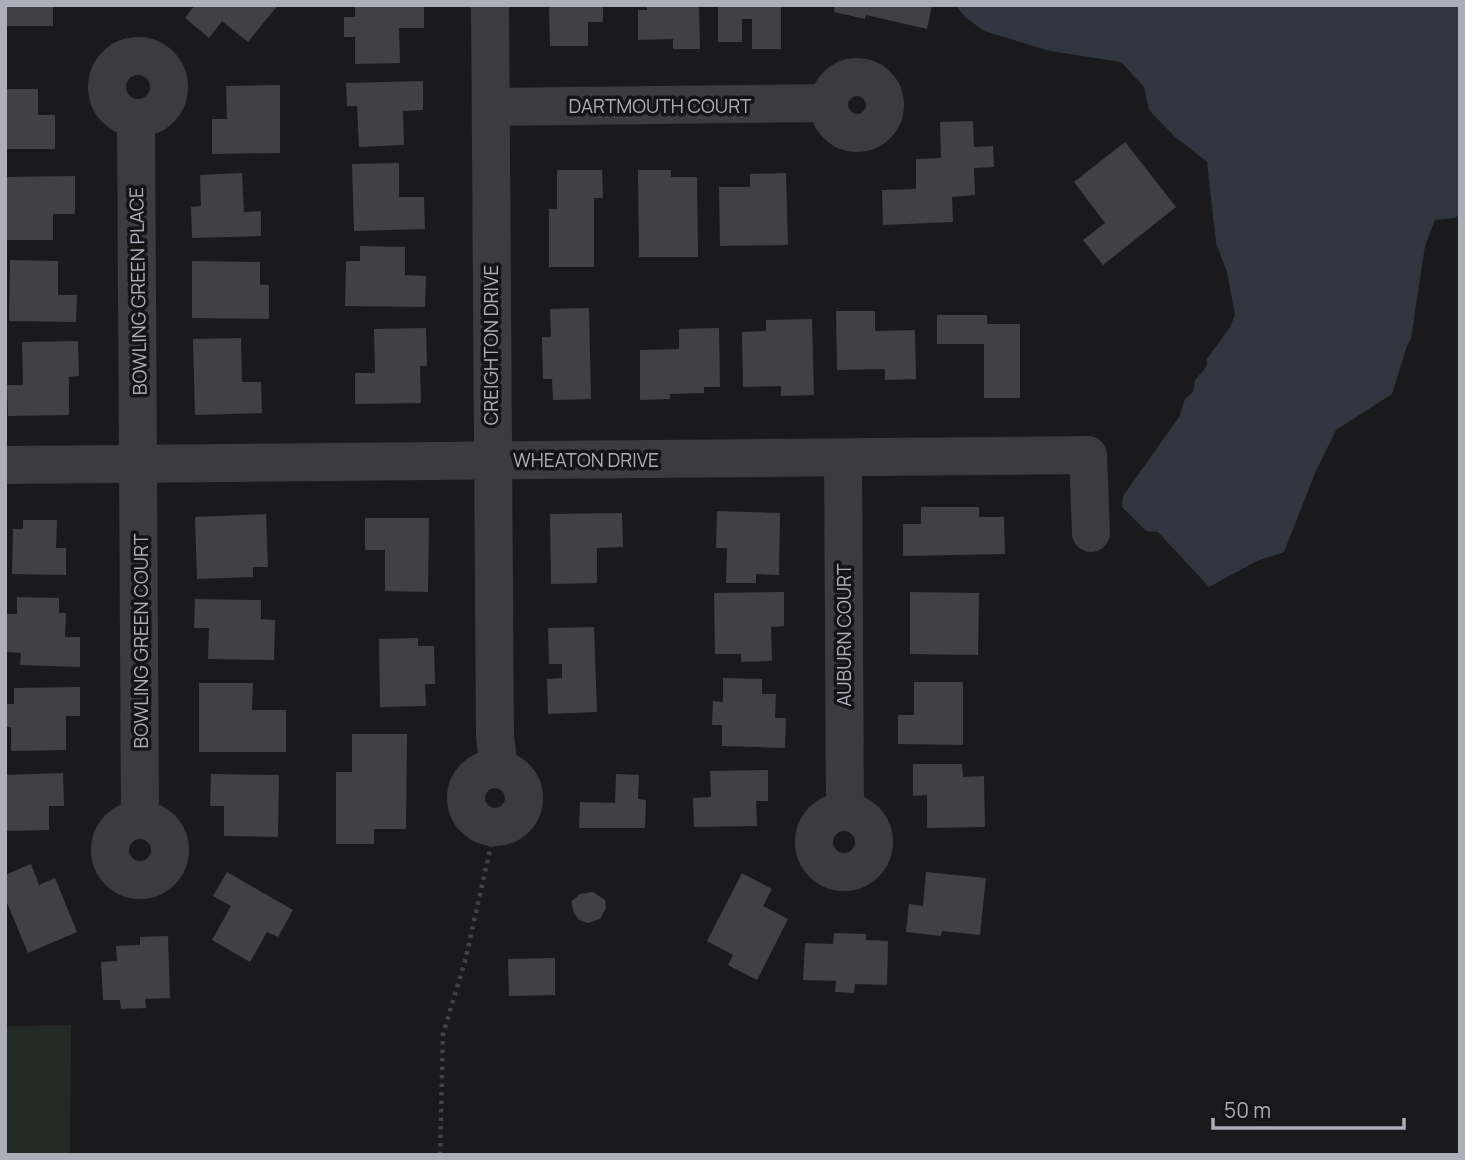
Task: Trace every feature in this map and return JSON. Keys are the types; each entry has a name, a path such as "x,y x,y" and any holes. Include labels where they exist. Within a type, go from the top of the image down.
{"street":[{"name":"CREIGHTON DRIVE","path":"490,5 495,736 499,769 481,772 472,780 466,791 468,811 475,820 484,826 495,828"},
{"name":"DARTMOUTH COURT","path":"491,107 829,103"},
{"name":"BOWLING GREEN PLACE","path":"136,118 140,463"},
{"name":"WHEATON DRIVE","path":"5,465 1088,456 1091,533"},
{"name":"AUBURN COURT","path":"843,459 845,811"},
{"name":"BOWLING GREEN COURT","path":"140,463 140,819"}],"path":[{"path":"440,1155 443,1034 465,961 495,828"}],"shaded area":[{"path":"959,5 1460,5 1460,214 1455,218 1435,220 1425,246 1411,339 1392,394 1336,430 1316,471 1284,552 1257,561 1209,587 1158,532 1146,531 1122,507 1123,496 1179,417 1185,399 1193,392 1195,380 1207,366 1207,359 1230,327 1235,315 1227,272 1216,243 1207,162 1174,136 1149,110 1144,87 1121,62 1050,51 984,31 965,17 958,8"},
{"path":"71,1025 70,1155 5,1155 5,1026"}],"building":[{"path":"5,5 53,5 53,26 5,26"},
{"path":"195,5 278,5 248,42 222,21 209,38 185,18"},
{"path":"355,5 424,5 424,28 399,28 400,63 355,64 355,37 344,37 344,17 355,17"},
{"path":"549,5 603,5 603,22 588,22 588,46 550,46"},
{"path":"647,5 699,5 700,49 673,49 673,39 638,40 638,10 647,10"},
{"path":"718,5 781,5 781,49 752,49 752,19 742,19 742,42 718,42"},
{"path":"835,5 932,5 927,29 866,15 865,19 834,12"},
{"path":"423,81 423,110 403,111 404,145 359,147 357,106 347,106 346,83"},
{"path":"280,85 280,153 212,154 212,119 227,119 226,86"},
{"path":"5,89 38,89 38,115 55,115 55,149 5,149"},
{"path":"973,121 974,147 993,146 994,167 974,168 975,195 952,197 953,222 883,225 882,190 916,189 916,159 941,158 940,122"},
{"path":"1125,142 1176,207 1103,265 1083,240 1105,223 1074,182"},
{"path":"399,163 399,197 424,197 425,229 354,231 352,164"},
{"path":"557,170 602,170 603,198 594,198 594,267 549,267 549,209 557,209"},
{"path":"638,170 671,170 671,177 697,177 698,257 639,257"},
{"path":"242,173 244,212 261,211 261,236 192,238 191,207 201,206 200,175"},
{"path":"786,173 788,245 720,246 719,187 750,187 750,174"},
{"path":"75,176 75,214 53,214 53,240 5,240 5,177"},
{"path":"360,246 405,247 405,275 426,276 425,307 345,306 346,261 360,261"},
{"path":"10,260 58,261 58,295 77,295 76,322 9,321"},
{"path":"192,261 260,262 260,285 269,285 269,319 192,318"},
{"path":"589,308 591,399 553,400 552,379 543,379 542,337 551,337 550,309"},
{"path":"836,311 875,311 875,331 915,330 916,379 885,380 885,369 837,370"},
{"path":"937,315 987,315 987,324 1020,324 1020,398 984,398 984,344 937,344"},
{"path":"812,319 814,395 781,396 781,386 743,387 742,332 766,331 766,320"},
{"path":"426,328 427,366 420,366 421,403 355,404 355,373 375,373 374,329"},
{"path":"719,328 720,387 704,387 704,393 670,394 670,399 640,400 640,350 679,349 679,329"},
{"path":"241,338 242,382 261,382 262,413 195,415 193,339"},
{"path":"78,341 79,376 69,377 69,415 8,416 7,385 23,385 22,342"},
{"path":"921,507 979,507 979,517 1004,517 1005,554 903,556 903,524 921,524"},
{"path":"717,511 780,513 779,575 756,574 756,583 726,583 727,548 716,548"},
{"path":"622,513 623,547 597,548 597,583 551,584 550,514"},
{"path":"266,514 268,567 253,567 253,577 197,579 195,517"},
{"path":"365,518 429,518 428,592 385,591 385,550 365,550"},
{"path":"23,520 57,520 56,548 66,548 66,575 12,574 13,529 23,529"},
{"path":"784,592 784,626 771,627 772,661 741,662 741,654 715,654 714,593"},
{"path":"910,592 979,593 978,655 910,654"},
{"path":"17,597 59,598 59,613 66,613 65,637 80,637 80,667 20,665 21,653 5,652 5,614 17,614"},
{"path":"195,599 261,600 261,619 275,620 274,660 208,659 209,628 194,628"},
{"path":"594,627 597,712 548,714 547,679 562,678 562,664 549,664 548,628"},
{"path":"418,638 418,646 434,646 435,684 425,684 426,706 380,707 379,639"},
{"path":"723,678 762,679 762,694 776,694 775,718 786,718 785,748 722,746 722,725 712,725 713,701 723,702"},
{"path":"914,682 963,682 963,745 898,744 898,715 914,715"},
{"path":"199,683 253,683 252,710 286,710 286,752 199,752"},
{"path":"80,687 80,716 66,716 66,750 11,751 11,727 5,727 5,704 14,704 14,688"},
{"path":"352,734 407,734 406,829 374,829 374,844 336,844 336,772 352,772"},
{"path":"913,764 962,764 963,777 984,776 985,827 927,828 927,795 913,796"},
{"path":"768,770 768,801 756,801 757,826 694,827 693,798 711,797 710,771"},
{"path":"63,773 64,806 49,806 49,830 5,831 5,775"},
{"path":"211,774 279,775 278,837 224,836 224,806 210,806"},
{"path":"616,774 639,775 638,799 646,800 645,828 579,828 580,802 615,803"},
{"path":"31,864 39,885 55,878 77,932 28,953 5,898 5,875"},
{"path":"227,872 293,910 278,937 267,932 250,962 212,940 231,906 213,896"},
{"path":"926,872 986,878 980,935 942,931 941,936 906,932 909,904 923,906"},
{"path":"742,873 772,889 763,906 788,919 757,980 728,965 733,955 707,941"},
{"path":"593,892 605,900 606,908 600,919 588,923 579,920 571,902 580,894"},
{"path":"834,933 866,934 866,940 888,941 887,985 855,984 854,993 835,992 836,981 803,980 805,943 833,944"},
{"path":"168,936 170,998 145,999 146,1008 121,1009 120,1000 103,1000 101,962 117,961 116,946 140,945 140,937"},
{"path":"555,958 555,995 509,996 508,959"}]}
